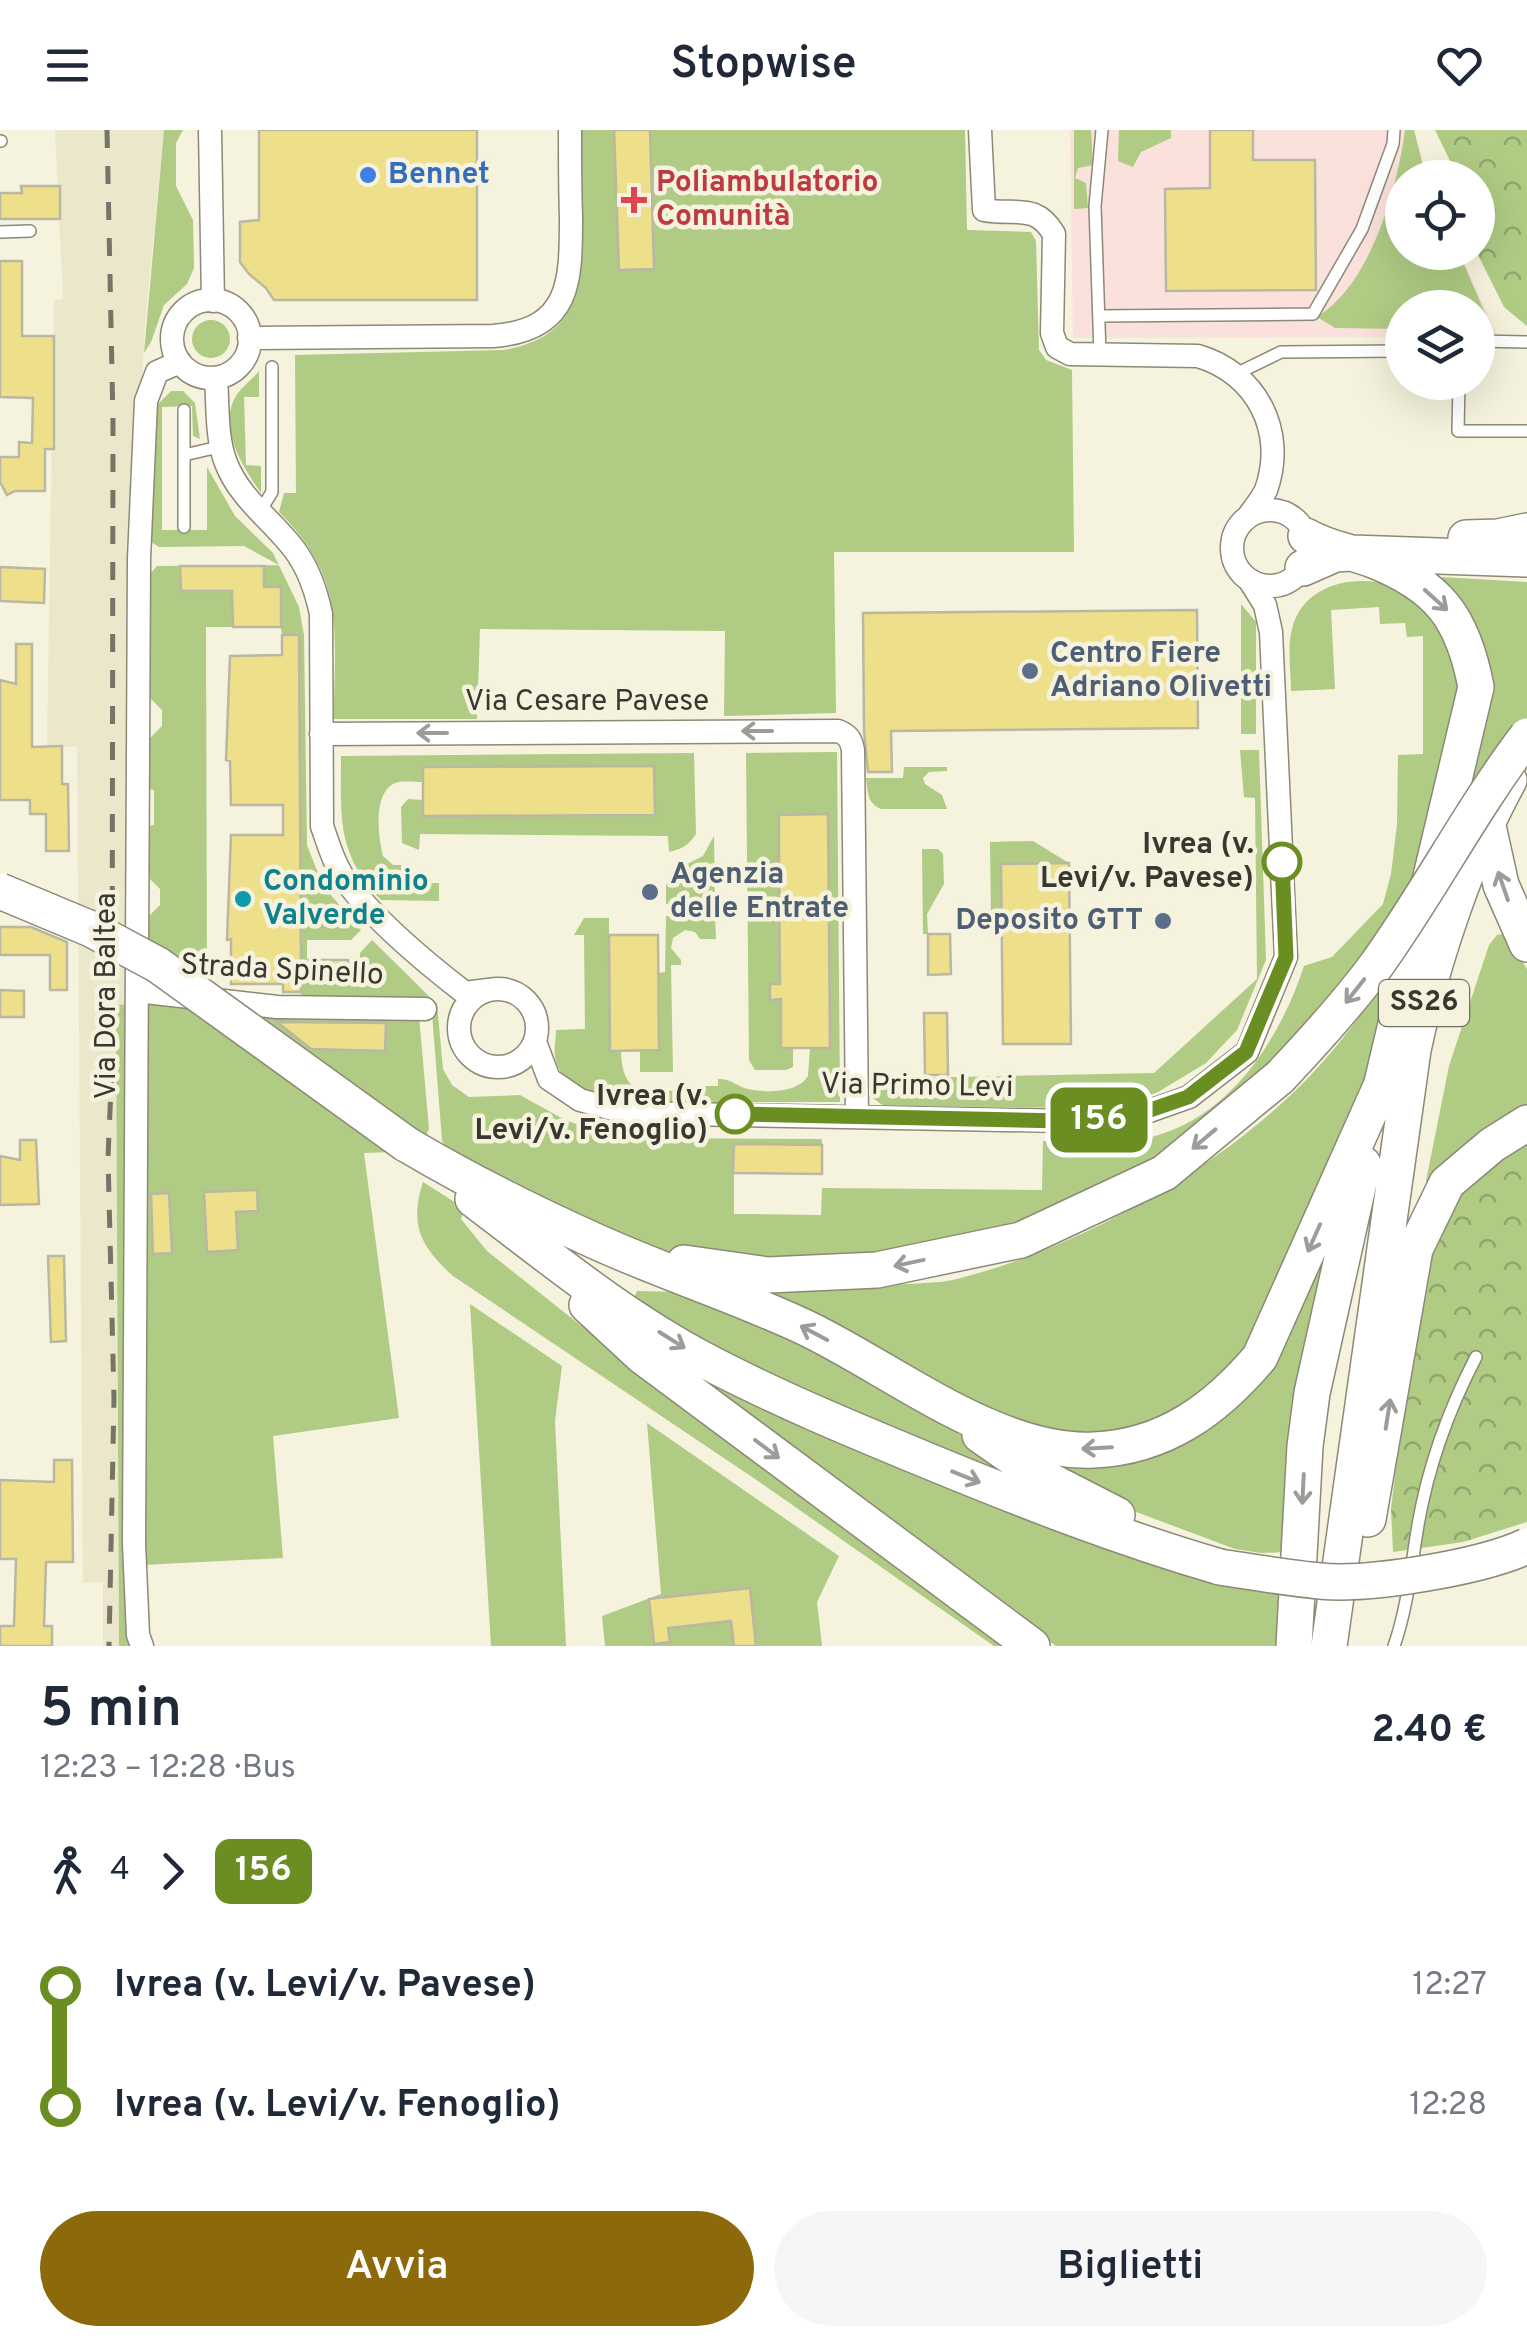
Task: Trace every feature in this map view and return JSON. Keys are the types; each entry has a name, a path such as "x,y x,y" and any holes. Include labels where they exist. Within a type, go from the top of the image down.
{"main road":[{"path":"1352,553 1400,542 1498,537 1527,531"},
{"path":"1294,1646 1305,1446 1312,1393 1476,686 1469,648 1452,614 1413,581 1382,564 1320,544 1298,551"},
{"path":"1352,553 1527,559"},
{"path":"596,1241 672,1262 768,1275 877,1270 1021,1240 1164,1172 1280,1077 1329,1026 1376,966 1497,776 1527,736"},
{"name":"SS26","path":"1330,1646 1413,1050 1428,986 1488,826 1527,747"},
{"path":"1488,826 1501,885 1527,944"},
{"path":"0,891 91,929 158,964 453,1177 642,1356 1032,1646"},
{"path":"453,1177 805,1327 981,1423 1041,1444 1092,1450 1148,1440 1198,1416 1229,1393 1260,1358 1382,1084"},
{"path":"1338,1646 1376,1489 1415,1248 1447,1183 1492,1145 1527,1123"},
{"path":"481,1205 589,1287 701,1358 779,1397 1026,1501 1149,1546 1220,1567 1324,1582 1460,1567 1527,1546"},
{"path":"900,1380 1033,1472 1220,1567"}],"street":[{"path":"210,130 212,301"},
{"path":"250,338 493,336 520,334 538,326 563,299 571,267 570,130"},
{"path":"980,130 984,210 1031,212 1046,220 1054,234 1052,333 1058,347 1070,354 1198,356 1217,362 1248,383 1265,411 1271,465 1298,551"},
{"path":"212,301 237,311 250,338 242,363 216,378 200,376 180,362 172,342 176,323 190,307 212,301"},
{"name":"Via Dora Baltea","path":"142,1646 138,1635 134,1544 139,558 146,400 157,372 180,362"},
{"path":"216,378 226,464 259,513 294,548 313,581 322,614 322,826 331,854 347,883 436,971 465,993 511,990 526,1000 537,1019 535,1042 549,1079 563,1089"},
{"path":"1271,465 1265,491 1239,526 1232,549 1234,562 1250,581 1269,587 1298,551"},
{"path":"1248,516 1267,510 1286,513 1298,551"},
{"name":"Via Primo Levi","path":"1271,632 1277,600 1298,551"},
{"name":"Via Primo Levi","path":"512,1064 601,1108 627,1113 1064,1121 1127,1118 1188,1097 1246,1052 1286,957 1271,632 1265,605 1250,581"},
{"name":"Via Cesare Pavese","path":"321,734 838,731 851,740 857,1116"},
{"path":"436,971 462,1012"},
{"path":"488,990 473,997 462,1012 459,1033 471,1056 486,1065 512,1064 526,1056 535,1042"},
{"name":"Strada Spinello","path":"137,991 277,1006 425,1009"}],"lane":[{"path":"1100,354 1096,206 1102,130"},
{"path":"1100,316 1313,314 1362,229 1393,144 1394,130"},
{"path":"0,232 30,232"},
{"path":"1495,341 1527,342"},
{"path":"1236,374 1281,352 1385,351"},
{"path":"259,513 272,492 272,367"},
{"path":"1459,400 1458,430 1527,431"},
{"path":"184,410 184,528"},
{"path":"184,455 222,446"},
{"path":"1394,1646 1405,1615 1418,1522 1436,1454 1458,1391 1476,1357"}],"shaded area":[{"path":"55,130 164,130 141,399 130,1004 116,1005 119,1646 103,1646 103,1582 83,1583 77,747 47,747 54,300 63,299"},
{"path":"1070,130 1414,130 1422,160 1385,160 1385,270 1468,270 1477,290 1385,290 1385,337 1073,338"}],"green space":[{"path":"164,130 183,130 176,143 176,186 193,220 194,268 187,284 164,305 144,353"},
{"path":"581,130 965,130 967,230 1031,232 1036,241 1039,350 1046,360 1072,370 1074,552 834,552 836,713 724,716 725,631 480,629 477,719 334,719 335,633 326,584 301,537 279,512 284,493 296,493 295,355 503,350 549,333 563,319 578,284 582,241"},
{"path":"1074,130 1091,130 1093,165 1078,168 1075,178 1086,183 1088,208 1074,209"},
{"path":"1119,130 1171,130 1171,138 1141,152 1133,167 1118,161"},
{"path":"1405,130 1414,130 1422,160 1399,160"},
{"path":"1435,130 1527,130 1527,326 1504,307 1486,270 1495,270 1495,160 1450,160"},
{"path":"1385,214 1385,270 1466,270 1475,290 1385,290 1385,329 1335,328 1317,317 1352,282"},
{"path":"211,320 225,325 230,339 225,353 211,358 197,353 192,339 197,325"},
{"path":"259,371 259,397 244,397 246,465 261,466 261,493 236,450 230,426 235,397"},
{"path":"171,391 183,391 195,403 200,439 193,436 192,406 162,407 162,530 207,530 207,467 235,516 273,553 279,565 244,546 159,547 151,542 156,406"},
{"path":"279,565 299,607 304,635 307,845 323,886 361,930 351,940 307,940 307,977 359,977 360,953 372,940 437,1004 443,1069 452,1085 469,1097 520,1095 565,1120 616,1138 822,1139 822,1145 734,1144 734,1214 821,1215 822,1188 1042,1190 1043,1141 1143,1139 1173,1130 1224,1097 1264,1050 1304,966 1332,957 1383,904 1397,824 1398,755 1423,754 1423,636 1407,637 1405,623 1380,624 1379,607 1331,610 1335,689 1291,691 1289,652 1300,610 1329,587 1347,582 1367,581 1405,590 1427,605 1463,665 1426,871 1325,1015 1192,1139 1063,1212 894,1258 689,1258 618,1241 439,1149 445,1146 431,1001 301,999 299,636 282,635 281,627 206,627 207,992 150,976 147,918 160,905 160,889 147,876 148,826 154,825 154,790 148,789 149,739 162,726 162,710 149,697 151,573 157,566"},
{"path":"1424,576 1527,582 1527,728 1456,832 1481,700"},
{"path":"1241,604 1256,622 1256,734 1241,734"},
{"path":"1240,750 1259,750 1266,960 1237,1030 1206,1063 1158,1092 1129,1103 1094,1108 884,1106 867,1094 862,1079 1154,1073 1257,979 1255,798 1244,797"},
{"path":"837,752 840,1102 703,1102 702,1086 718,1086 718,1079 748,1089 772,1091 797,1086 808,1076 827,814 779,816 779,863 768,863 768,878 779,878 780,984 770,984 770,999 781,999 781,1047 793,1048 793,1067 755,1070 749,1060 746,753"},
{"path":"694,753 696,834 685,846 669,852 668,836 420,834 419,850 402,843 401,807 408,799 423,800 423,815 655,814 654,766 423,767 423,782 398,782 390,786 379,814 383,856 393,865 401,865 401,883 439,883 439,901 381,900 356,867 344,833 341,756"},
{"path":"904,767 947,767 947,771 929,772 923,778 925,784 942,795 947,809 881,809 873,804 866,778 903,778"},
{"path":"714,836 715,905 666,904 666,883 681,883 681,867 703,856"},
{"path":"1033,841 1069,863 1001,864 1001,920 991,920 990,842"},
{"path":"922,849 938,849 943,854 944,884 927,914 928,934 923,934"},
{"path":"666,916 715,916 716,939 700,939 695,932 685,930 673,938 671,948 681,965 671,965 673,1072 640,1072 640,1051 659,1050 658,973 665,972"},
{"path":"584,918 609,918 610,1051 621,1051 623,1067 633,1086 651,1091 689,1090 689,1103 594,1095 564,1076 555,1057 556,1030 585,1029 584,935 574,935"},
{"path":"1505,934 1527,969 1527,1107 1429,1184 1426,1181 1449,1066 1489,945 1497,935"},
{"path":"1405,951 1369,1102 1238,1369 1147,1431 1048,1436 938,1383 902,1361 739,1285 865,1286 947,1281 1045,1250 1137,1206 1223,1151 1297,1089 1367,1006"},
{"path":"146,1000 419,1016 429,1129 419,1151 364,1153 399,1418 273,1436 283,1558 142,1565"},
{"path":"130,1004 133,1646 119,1646 116,1005"},
{"path":"1527,1130 1527,1522 1463,1542 1393,1552 1391,1509 1396,1466 1434,1239 1466,1182"},
{"path":"423,1182 464,1208 461,1219 487,1251 584,1328 1021,1646 994,1646 453,1276 433,1255 421,1234 417,1211"},
{"path":"1345,1191 1286,1552 1235,1549 1107,1501 1026,1449 1211,1418"},
{"path":"637,1291 695,1295 884,1382 1013,1472 980,1473 629,1308"},
{"path":"470,1304 562,1366 555,1421 566,1646 491,1646"},
{"path":"709,1385 726,1388 862,1452 1003,1505 1289,1595 1287,1646 1056,1646"},
{"path":"647,1423 839,1556 817,1602 822,1646 605,1646 602,1616 661,1594"}],"building":[{"name":"Bennet","path":"259,130 477,130 477,300 274,300 240,262 240,222 259,220"},
{"name":"Poliambulatorio Comunità","path":"614,130 650,130 654,269 619,270"},
{"path":"1210,130 1253,130 1253,160 1315,160 1316,290 1166,291 1165,189 1210,188"},
{"path":"21,186 60,186 60,219 0,219 0,193 22,193"},
{"path":"0,261 22,261 22,336 54,336 54,449 45,449 45,491 15,491 7,495 0,482 0,457 19,457 19,442 32,443 33,398 0,397"},
{"path":"180,566 264,566 264,587 281,587 281,627 233,627 232,591 181,591"},
{"path":"0,567 45,569 44,603 0,601"},
{"name":"Centro Fiere Adriano Olivetti","path":"1197,610 1198,728 891,731 892,772 868,772 863,613"},
{"path":"282,635 299,635 301,960 348,960 348,977 301,977 301,992 283,992 283,984 231,984 231,939 227,940 231,835 283,835 283,805 231,805 230,761 226,760 230,656 282,655"},
{"path":"16,644 32,644 32,747 62,746 62,784 68,784 69,851 46,851 46,814 30,814 30,800 0,800 0,680 16,684"},
{"path":"654,766 655,815 423,816 423,767"},
{"path":"828,814 830,1048 781,1048 781,999 770,1000 770,984 780,984 779,878 768,878 768,863 779,863 779,815"},
{"path":"1069,863 1071,1044 1003,1044 1001,864"},
{"path":"0,927 31,927 67,942 67,990 50,990 50,955 0,955"},
{"path":"928,934 950,934 951,974 928,975"},
{"path":"609,935 658,935 659,1050 610,1051"},
{"path":"0,990 24,991 24,1017 0,1017"},
{"path":"924,1013 947,1013 948,1075 925,1075"},
{"path":"277,1022 386,1023 385,1051 311,1049"},
{"path":"20,1140 36,1140 39,1204 0,1205 0,1156 20,1160"},
{"path":"734,1144 822,1145 822,1174 733,1173"},
{"path":"257,1190 258,1211 236,1212 238,1250 207,1252 204,1192"},
{"path":"169,1193 172,1253 153,1254 151,1194"},
{"path":"48,1256 64,1256 66,1341 51,1342"},
{"path":"54,1460 72,1460 73,1562 46,1562 44,1626 52,1626 52,1646 0,1646 0,1626 14,1626 16,1559 0,1559 0,1480 54,1482"},
{"path":"750,1588 756,1646 734,1646 731,1621 668,1628 670,1642 654,1644 649,1599"}],"railway":[{"path":"107,130 113,422 112,1065 108,1157 114,1399 109,1646"}],"bus line":[{"name":"156","path":"735,1114 1064,1121 1127,1118 1188,1097 1246,1052 1286,957 1282,862"}],"place":[{"name":"Bennet","path":"368,175"},
{"name":"Poliambulatorio Comunità","path":"634,200"},
{"name":"Centro Fiere Adriano Olivetti","path":"1030,671"},
{"name":"Ivrea (v. Levi/v. Pavese)","path":"1282,862"},
{"name":"Agenzia delle Entrate","path":"650,892"},
{"name":"Condominio Valverde","path":"243,899"},
{"name":"Deposito GTT","path":"1163,921"},
{"name":"Ivrea (v. Levi/v. Fenoglio)","path":"735,1114"}]}
